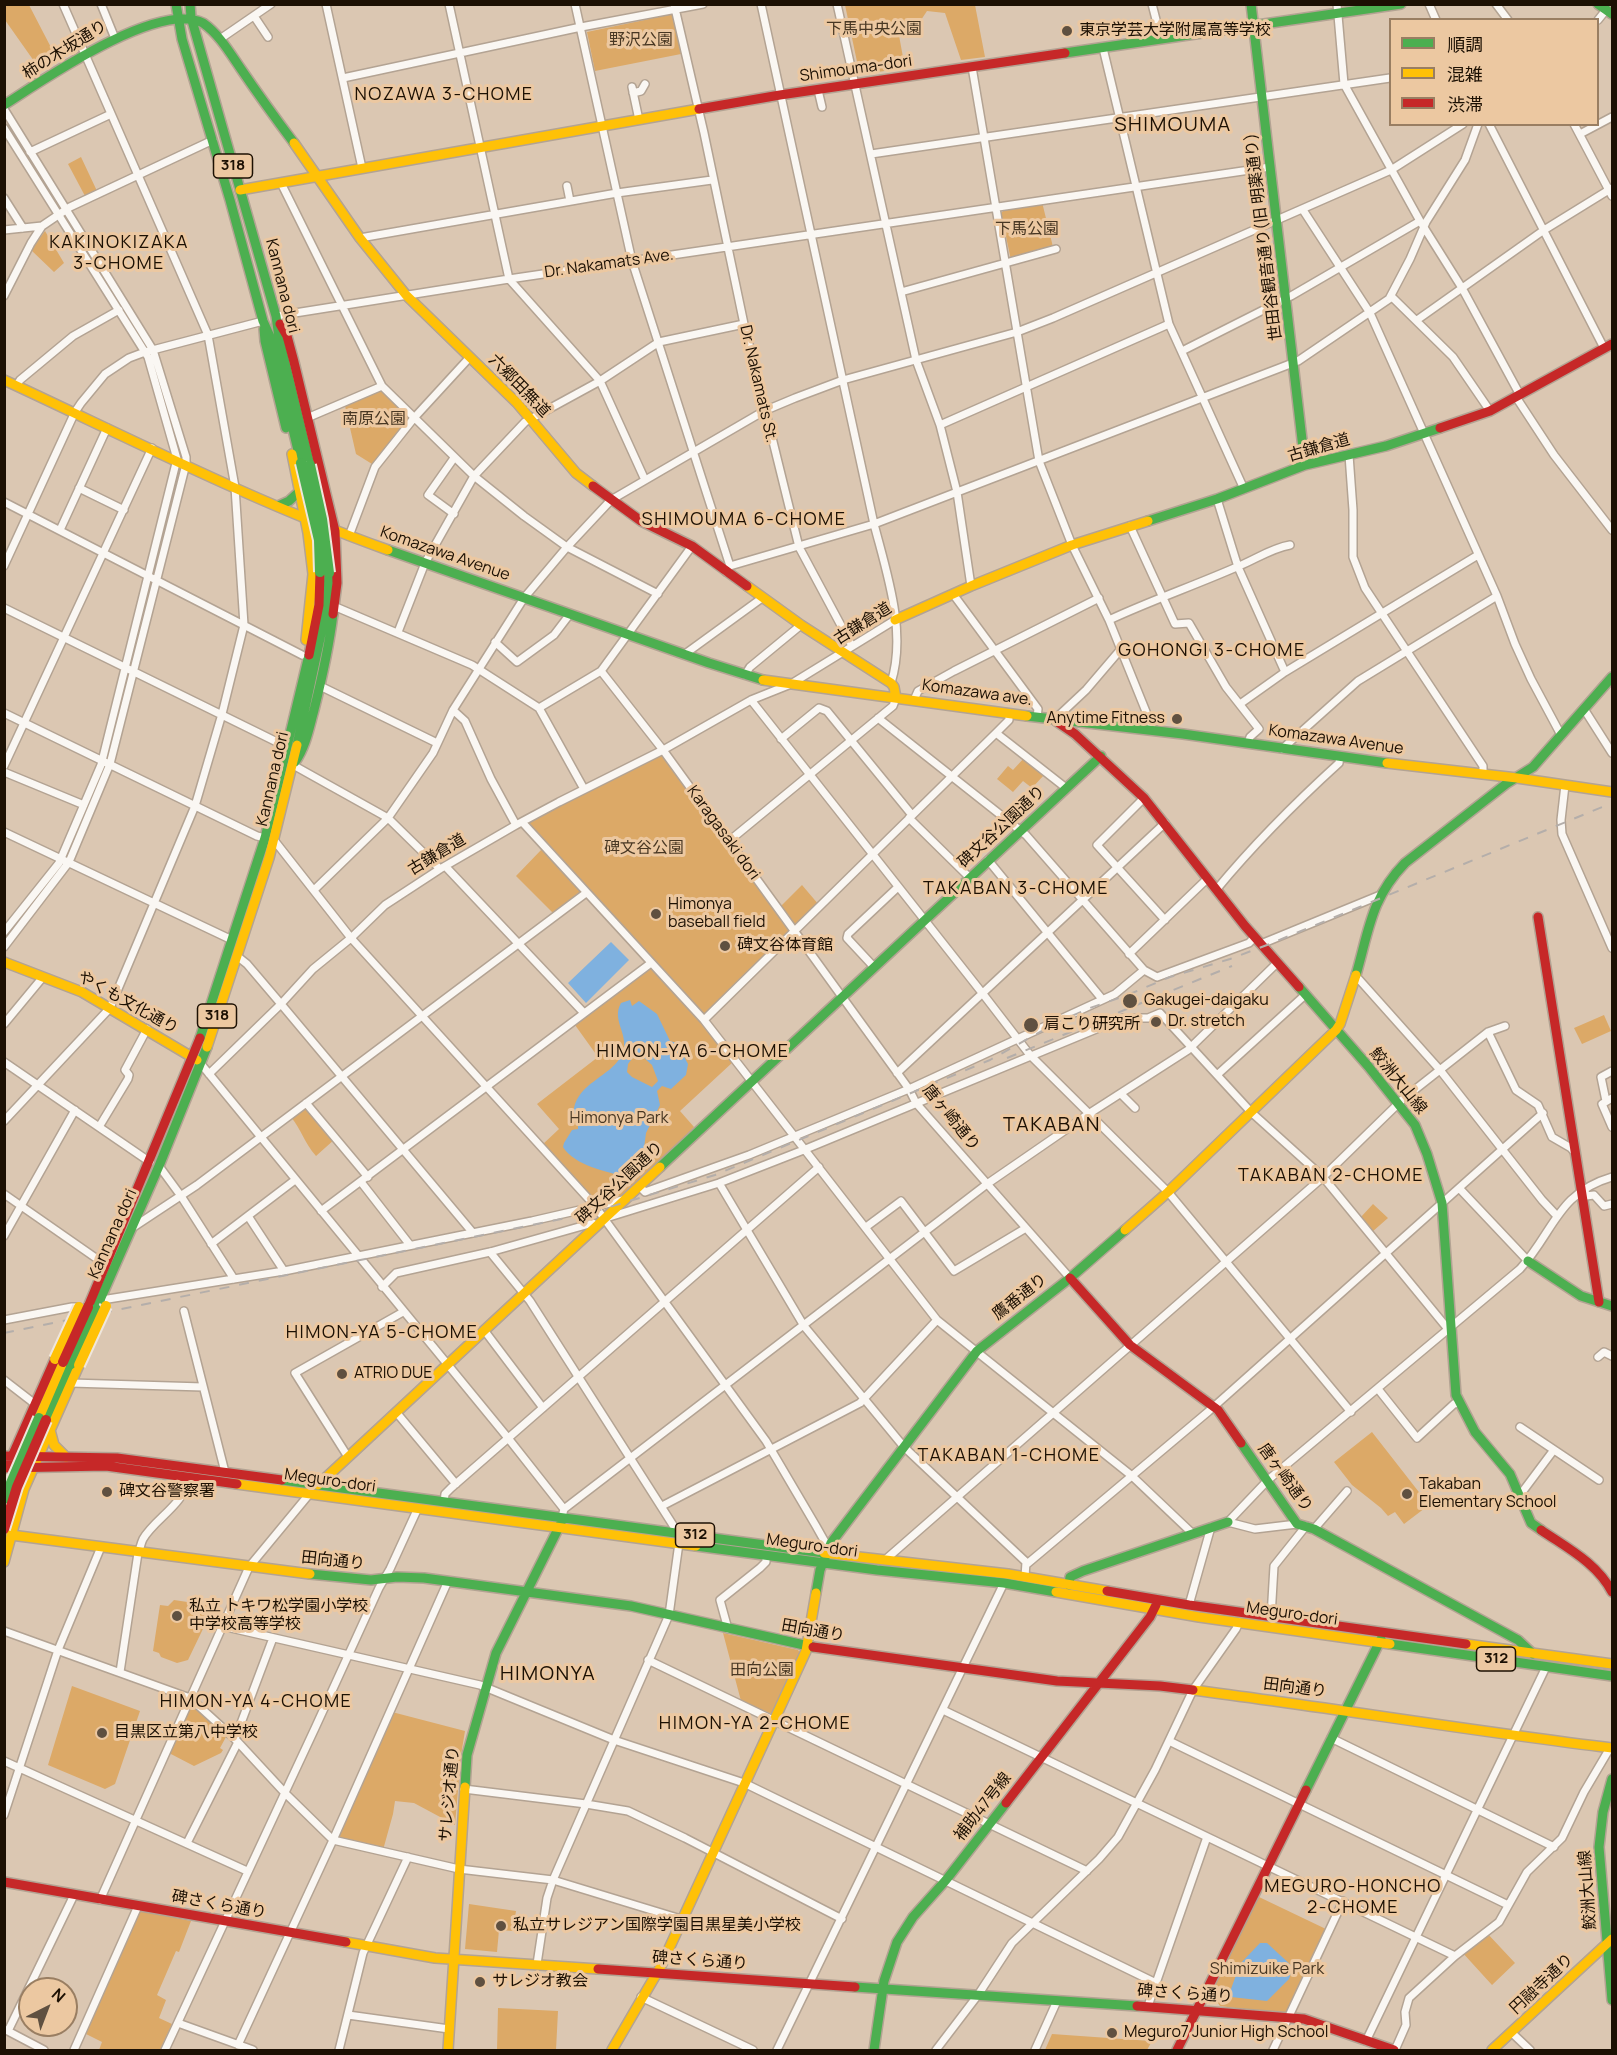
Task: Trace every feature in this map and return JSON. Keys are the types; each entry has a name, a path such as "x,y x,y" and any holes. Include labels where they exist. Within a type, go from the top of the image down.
{"street":[{"path":"4,1121 110,1008 195,806 222,714 244,625 235,487 208,335 63,4"},
{"path":"101,4 114,36"},
{"name":"Kannana dori","path":"8,1532 17,1487 45,1423 67,1362 95,1306 197,1061 237,956 270,839 287,767 325,572 276,316 191,17 190,4"},
{"path":"220,39 271,4"},
{"path":"326,4 362,168"},
{"path":"449,4 509,279 600,381 645,480"},
{"path":"575,4 632,261 695,452 728,569 874,524 1294,363 1370,313 1391,296 1410,260 1422,224 1465,160 1477,126"},
{"path":"343,78 675,7 703,4"},
{"path":"729,841 892,706 896,692 891,683 898,655 896,620 887,574 874,524 761,4"},
{"path":"837,4 916,360 940,425 957,492 971,586"},
{"path":"1152,4 1161,39"},
{"name":"世田谷観音通り(旧 明薬通り)","path":"1251,4 1305,465"},
{"name":"Shimouma-dori","path":"240,190 780,95 1254,25 1338,9 1401,4"},
{"path":"1429,4 1435,18"},
{"path":"1496,4 1506,18"},
{"name":"Dr. Nakamats St.","path":"675,7 744,324 799,547 848,649"},
{"path":"1338,9 1344,84 1422,224 1462,288 1518,396 1560,464 1612,530"},
{"name":"柿の木坂通り","path":"4,107 84,53 114,36 177,10 191,17"},
{"name":"Kannana dori","path":"177,10 182,39 213,140 263,321 272,341 306,464"},
{"path":"254,16 268,38"},
{"name":"六郷田無道","path":"191,17 208,27 220,39 360,238 406,295 501,387 576,473 641,521 692,546 728,569 762,598 801,625 848,649 891,683"},
{"path":"1103,48 1169,324 1244,489"},
{"path":"972,67 1039,461 1072,545 1100,598 1151,724 1151,730"},
{"path":"870,154 1389,78"},
{"path":"639,120 633,90 641,90 645,84"},
{"path":"818,90 822,107"},
{"path":"4,107 62,212 145,352 182,461 157,580 110,764 69,862 4,947"},
{"path":"30,152 111,114"},
{"path":"314,890 387,818 422,769 478,668 524,598 567,547 611,501 764,411 843,380 1017,332 1391,170 1460,126"},
{"path":"1490,126 1608,346"},
{"path":"1417,320 1544,230 1611,192 1575,126"},
{"path":"1580,134 1595,126"},
{"path":"4,128 153,350 186,456 182,461 148,575 103,760 61,859 4,932"},
{"path":"4,296 42,226 62,212 213,140"},
{"name":"Dr. Nakamats Ave.","path":"276,316 728,246 1270,167"},
{"path":"360,238 617,193 712,180"},
{"path":"281,183 382,386 474,476 567,547 658,594"},
{"path":"567,186 570,201"},
{"path":"4,198 23,228"},
{"path":"1303,210 1370,313 1497,596 1515,644 1531,679 1562,735"},
{"path":"1182,351 1422,224"},
{"path":"4,230 42,226"},
{"path":"901,292 1056,249"},
{"path":"1391,296 1453,357 1490,411"},
{"path":"17,386 20,380 73,336 119,310"},
{"path":"276,316 287,336 324,486 334,531 337,583 336,607 330,642 303,750 287,767"},
{"path":"4,566 75,412 105,374 129,358 145,352 263,321 265,341 301,490 313,574 307,636 280,744 287,767 387,818 443,868 585,1013"},
{"path":"398,632 425,563 474,476 525,422 600,381 659,342 744,324"},
{"path":"940,425 1169,324"},
{"name":"古鎌倉道","path":"209,1074 328,955 351,938 385,905 443,868 520,824 663,750 751,700 791,684 896,620 971,586 1072,545 1217,499 1305,465 1424,435 1490,411 1608,346"},
{"path":"349,536 375,467 414,418 470,357"},
{"name":"Komazawa Avenue","path":"4,380 334,531 745,675 791,684 896,698"},
{"path":"307,418 382,386"},
{"path":"60,530 107,428"},
{"path":"4,766 152,448"},
{"path":"1349,455 1353,510 1353,557 1365,588 1483,766 1483,774"},
{"path":"454,458 428,495 454,514"},
{"path":"301,490 306,496 314,498 321,494 324,486"},
{"path":"79,488 124,510"},
{"path":"278,506 290,501 301,490"},
{"path":"1217,499 1238,567 1286,672"},
{"path":"4,502 302,655"},
{"path":"1130,526 1175,624 1189,623 1226,687 1259,729 1250,737 1248,743"},
{"path":"1109,620 1162,596 1238,567 1279,547 1290,545"},
{"path":"539,708 601,671 692,546"},
{"path":"1240,704 1286,672 1478,555"},
{"path":"953,594 1038,709 1037,717"},
{"path":"1282,749 1358,681 1497,596"},
{"path":"685,654 762,598"},
{"path":"915,700 918,691 1100,598"},
{"path":"336,607 478,668 539,708 584,789"},
{"path":"4,608 280,744"},
{"path":"495,642 517,662 554,635 570,614"},
{"path":"745,675 750,667 801,625"},
{"path":"1054,720 1086,690 1121,650"},
{"name":"Karagasaki dori","path":"601,671 663,750 842,996"},
{"path":"1336,1030 1356,976 1366,931 1378,896 1392,875 1533,767 1612,677"},
{"path":"320,686 437,743"},
{"name":"Komazawa ave.","path":"896,698 1054,720"},
{"path":"751,700 1017,1040 1168,1192 1351,1412"},
{"path":"781,739 819,708 827,711 911,816 969,877"},
{"path":"1584,709 1612,753"},
{"path":"453,710 465,721 491,779 520,824 704,1020 937,1320 1132,1476 1192,1533"},
{"path":"4,713 257,836 270,839 351,938 595,1206 599,1222 665,1302 771,1450 825,1542 825,1557"},
{"path":"704,1020 1009,720 1009,713"},
{"path":"878,718 1020,830 1129,954 1144,970 1157,977 1378,896"},
{"name":"Komazawa Avenue","path":"1054,720 1151,730 1612,792"},
{"name":"鮫洲大山線","path":"1054,720 1101,756 1144,798 1216,890 1415,1125 1427,1154 1442,1203 1450,1327 1456,1395 1459,1403 1481,1441 1507,1468 1531,1523 1594,1566 1605,1578 1612,1592"},
{"path":"996,733 1066,788"},
{"name":"碑文谷公園通り","path":"318,1485 1101,756"},
{"path":"1216,890 1250,849 1339,763 1340,756"},
{"path":"4,772 84,805"},
{"path":"1565,785 1561,820 1562,834 1612,948"},
{"path":"1144,798 1097,845 1165,920"},
{"path":"897,1073 1165,823"},
{"path":"4,832 232,940"},
{"name":"Kannana dori","path":"197,1061 232,940 270,839"},
{"path":"988,860 1102,999"},
{"path":"1129,954 1207,879"},
{"path":"874,967 849,941 848,934 898,887"},
{"path":"131,1229 182,1196 586,893"},
{"path":"1538,917 1577,1156 1586,1196 1594,1196 1604,1206 1612,1204"},
{"path":"237,956 248,964 473,1233"},
{"name":"やくも文化通り","path":"4,962 82,992 197,1061"},
{"path":"321,1211 651,963"},
{"path":"197,1061 508,1438 561,1519 631,1458 987,1184 1191,1047 1277,963"},
{"path":"639,1186 645,1192 693,1176 909,1089 1115,994 1144,970"},
{"path":"1356,976 1440,1070 1557,1216"},
{"path":"4,1024 43,977"},
{"path":"1217,1075 1305,995"},
{"name":"唐ヶ崎通り","path":"842,996 909,1089 916,1103 1130,1345 1214,1407 1268,1480 1306,1526 1518,1640 1533,1654"},
{"path":"382,1287 396,1274 490,1252 599,1222 719,1183 805,1150 1123,1018 1148,1018 1160,1013 1251,1112 1323,1177 1450,1327"},
{"path":"885,1560 1323,1177 1403,1099 1488,1032 1505,1026"},
{"path":"99,1127 128,1079 129,1076 125,1070 147,1029"},
{"name":"鷹番通り","path":"612,2050 660,1966 806,1651 825,1557 831,1543 977,1351 1070,1278 1168,1192 1336,1030"},
{"path":"1488,1032 1516,1090 1538,1105 1552,1137 1571,1148 1577,1156"},
{"path":"4,1062 154,1164 182,1196 234,1279"},
{"path":"1612,1071 1601,1077 1609,1100 1602,1104 1612,1127"},
{"path":"1121,1094 1135,1108"},
{"path":"306,1103 365,1179 410,1245"},
{"path":"4,1236 75,1110"},
{"path":"1025,1577 1027,1564 1214,1407 1543,1113"},
{"name":"Kannana dori","path":"116,1251 131,1229 154,1164"},
{"path":"444,1502 445,1494 456,1484 819,1167"},
{"path":"1069,1585 1070,1577 1084,1568 1104,1564 1228,1522 1268,1480 1502,1286 1528,1261 1563,1207 1584,1188 1612,1177"},
{"path":"211,1244 295,1180"},
{"path":"719,1183 804,1326 904,1448 1027,1564"},
{"path":"1459,1188 1528,1261 1581,1296 1612,1306"},
{"path":"1584,1188 1599,1302"},
{"path":"4,1194 103,1263"},
{"path":"4,1320 72,1306 95,1306 358,1257 626,1199"},
{"path":"866,1227 900,1201 954,1271 1026,1228"},
{"path":"248,1216 284,1271"},
{"path":"95,1306 103,1263 116,1251"},
{"path":"5,1470 8,1456 35,1404 67,1362 95,1306 116,1251"},
{"path":"490,1252 524,1293 662,1506 679,1538 669,1615 553,1880 547,1898 537,1964"},
{"path":"184,1311 225,1472"},
{"path":"348,1457 295,1373 403,1312"},
{"path":"662,1506 864,1400 937,1320"},
{"path":"484,1330 543,1408"},
{"path":"1598,1357 1604,1352 1612,1356"},
{"path":"4,1562 8,1532 36,1462 45,1423 70,1383 67,1362"},
{"path":"4,1380 35,1404"},
{"path":"70,1383 203,1387"},
{"path":"1378,1389 1417,1438 1454,1404 1459,1403"},
{"path":"396,1412 456,1484"},
{"path":"45,1423 54,1445 66,1457"},
{"name":"Kannana dori","path":"4,1499 45,1423"},
{"path":"1520,1427 1599,1480"},
{"path":"1518,1492 1523,1491 1553,1450"},
{"name":"Meguro-dori","path":"8,1456 36,1462 106,1466 418,1508 561,1519"},
{"name":"Meguro-dori","path":"5,1470 66,1457 117,1458 444,1502 679,1538 1156,1605 1190,1605 1271,1617 1546,1667 1612,1676"},
{"path":"120,1672 138,1553 143,1539 173,1506 188,1484 188,1477"},
{"path":"100,1900 249,1567 318,1485"},
{"path":"1271,1617 1274,1566 1306,1526 1347,1491"},
{"path":"165,2050 418,1508"},
{"name":"サレジオ通り","path":"448,2050 467,1755 496,1653 561,1519"},
{"path":"1228,1522 1255,1529 1306,1526"},
{"path":"1190,1605 1211,1527"},
{"name":"田向通り","path":"8,1532 138,1553 249,1567 371,1580 424,1578 526,1591 630,1606 806,1646 963,1669 1057,1681 1160,1686 1193,1690 1611,1748"},
{"name":"Meguro-dori","path":"679,1538 766,1555 885,1560 1025,1577 1239,1622 1533,1654 1612,1665"},
{"path":"4,1815 58,1650 100,1547"},
{"path":"728,1629 720,1600 760,1568 766,1562 766,1555"},
{"path":"238,2045 333,1840 448,1581"},
{"path":"777,2050 1004,1583"},
{"name":"補助47号線","path":"874,2050 883,1989 898,1941 919,1911 946,1880 1100,1683 1156,1605"},
{"path":"936,2050 978,1995 1012,1944 1118,1837 1138,1803 1193,1690 1239,1622"},
{"path":"222,1626 486,1688 614,1740 744,1783 1156,1983"},
{"path":"4,1631 190,1698 236,1741 333,1840 459,1869 553,1880 681,1919"},
{"path":"1180,2049 1382,1637"},
{"path":"187,1843 236,1741 273,1638"},
{"path":"648,1660 1087,1870"},
{"path":"1366,2041 1546,1667"},
{"path":"943,1710 1455,1956"},
{"path":"1331,1738 1554,1847"},
{"path":"1169,1742 1508,1905"},
{"path":"1394,2050 1406,2025 1405,2012 1409,1998 1455,1956 1499,1922 1527,1872 1562,1838 1584,1792 1611,1748"},
{"path":"4,1761 248,1871"},
{"name":"鮫洲大山線","path":"1612,1779 1600,1830 1610,1942 1612,2000"},
{"path":"464,1790 586,1804 635,1814 842,1919"},
{"path":"1148,2006 1207,1837"},
{"path":"339,2050 366,1947 408,1857"},
{"name":"碑さくら通り","path":"4,1882 366,1947 453,1959 1289,2017 1304,2019 1394,2050"},
{"path":"44,2050 6,2030 74,1895"},
{"path":"1273,2050 1343,1901"},
{"path":"74,2050 138,1906"},
{"name":"円融寺通り","path":"1492,2050 1610,1942"},
{"path":"641,1997 753,2050"},
{"path":"1035,2050 1057,2001"},
{"path":"348,2015 449,2029"},
{"path":"178,2023 254,2050"},
{"path":"1511,2032 1530,2050"}],"green space":[{"path":"4,5 29,5 57,59 41,71 5,20"},
{"name":"下馬中央公園","path":"845,5 975,5 985,57 961,60 945,13 927,11 917,26 898,30 905,68 864,74 859,71"},
{"name":"野沢公園","path":"673,14 681,54 595,71 587,32"},
{"path":"81,157 97,191 85,196 68,164"},
{"name":"下馬公園","path":"1042,202 1053,247 1011,260 1001,213 1004,210"},
{"path":"45,231 64,263 54,272 31,250"},
{"name":"南原公園","path":"379,390 408,419 372,464 356,454 345,406"},
{"name":"碑文谷公園","path":"663,752 792,932 704,1017 526,825 583,792"},
{"path":"1024,758 1044,775 1032,788 1023,781 1013,792 997,779 1008,766 1013,770"},
{"name":"碑文谷公園","path":"542,849 581,891 553,913 516,876"},
{"path":"802,885 819,905 795,929 779,908"},
{"name":"Himonya Park","path":"652,966 703,1022 733,1062 680,1111 694,1127 627,1196 596,1201 542,1145 559,1129 537,1104 598,1057 575,1025"},
{"path":"1604,1015 1611,1031 1582,1044 1574,1028"},
{"path":"306,1106 335,1139 316,1156 291,1117"},
{"path":"1373,1204 1388,1218 1372,1232 1360,1218"},
{"path":"1372,1432 1429,1505 1404,1524 1395,1512 1388,1516 1352,1485 1334,1462"},
{"path":"174,1600 214,1606 188,1660 177,1663 153,1651 160,1605 168,1606"},
{"name":"田向公園","path":"723,1633 798,1650 800,1653 772,1714 741,1701"},
{"path":"72,1686 140,1711 115,1784 105,1789 48,1765"},
{"path":"190,1706 226,1737 220,1748 223,1750 221,1753 194,1766 169,1753"},
{"path":"392,1712 465,1731 455,1825 414,1803 395,1801 383,1850 341,1838 339,1835"},
{"name":"Shimizuike Park","path":"1259,1897 1328,1930 1289,2015 1220,2006 1211,1993"},
{"path":"469,1904 516,1911 513,1931 499,1930 497,1952 465,1949"},
{"path":"138,1912 191,1921 179,1952 176,1951 157,1995 166,2000 159,2018 172,2024 160,2050 99,2050 102,2042 86,2034"},
{"path":"1486,1932 1515,1963 1492,1985 1461,1951"},
{"path":"498,2008 558,2011 556,2050 497,2050"},
{"path":"1052,2034 1152,2041 1147,2050 1045,2050"}],"water":[{"path":"611,942 629,960 586,1003 568,983"},
{"path":"630,1000 632,1006 639,1001 657,1014 670,1041 677,1043 688,1064 686,1075 671,1089 662,1086 657,1091 660,1105 646,1133 644,1148 634,1173 626,1177 583,1163 575,1159 563,1147 572,1130 578,1129 578,1121 574,1120 574,1108 578,1097 618,1061 623,1052 624,1039 618,1015 621,1003","holes":["634,1056 642,1056 652,1065 658,1081 652,1087 627,1072 628,1064"]},
{"path":"1260,1943 1267,1943 1293,1967 1289,1979 1267,2001 1231,1997 1231,1989 1240,1964"}],"railway":[{"path":"4,1333 590,1213 715,1175 990,1060 1056,1023 1090,1008 1170,977 1267,945 1612,803"},
{"path":"1007,1058 1232,966"}],"traffic: fast":[{"path":"176,4 182,39 263,321 272,341 301,463"},
{"path":"190,4 191,17 276,316 279,338 310,465"},
{"path":"1251,4 1305,465"},
{"path":"1065,53 1401,4"},
{"path":"1598,4 1612,14"},
{"path":"4,105 101,46 158,23 183,19 203,23 219,38 294,143"},
{"path":"264,329 286,428"},
{"path":"1148,521 1217,499 1305,465 1386,446 1440,428"},
{"path":"301,463 319,540 320,572"},
{"path":"310,465 322,519 329,573"},
{"path":"278,506 289,501 301,490"},
{"path":"388,550 763,680"},
{"path":"297,745 327,606 329,573"},
{"path":"295,762 305,743 314,710 333,614"},
{"path":"200,1038 265,838 309,655"},
{"path":"1356,975 1378,902 1405,863 1506,784 1533,767 1612,677"},
{"path":"1027,716 1183,734 1387,763"},
{"path":"660,1167 1101,756"},
{"path":"1299,987 1368,1066 1415,1125 1427,1154 1442,1203 1456,1395 1475,1432 1510,1474 1531,1523 1541,1530"},
{"path":"96,1309 159,1166 207,1047"},
{"path":"816,1593 820,1570 831,1543 977,1351 1070,1278 1125,1230"},
{"path":"1528,1261 1581,1296 1612,1306"},
{"path":"71,1364 96,1309"},
{"path":"46,1420 71,1364"},
{"path":"4,1499 39,1418"},
{"path":"1241,1443 1297,1524 1314,1529 1518,1640 1533,1654"},
{"path":"282,1480 824,1553"},
{"path":"1069,1585 1070,1577 1083,1571 1228,1522"},
{"path":"465,1787 467,1755 496,1653 561,1523"},
{"path":"696,1546 877,1570 1004,1583 1056,1592"},
{"path":"310,1574 371,1580 397,1577 424,1578 631,1606 813,1647"},
{"path":"1306,1790 1381,1639"},
{"path":"1390,1644 1612,1676"},
{"path":"1612,1779 1603,1812 1599,1847 1612,2000"},
{"path":"874,2050 884,1981 897,1942 913,1917 946,1880 1006,1803"},
{"path":"855,1987 1137,2006"}],"traffic: slow":[{"path":"240,190 699,109"},
{"path":"294,143 360,238 406,295 517,403 576,473 593,486"},
{"path":"4,380 242,491 388,550"},
{"path":"292,454 308,533 313,574 306,640"},
{"path":"895,620 1072,545 1148,521"},
{"path":"747,586 801,625 891,683 896,698"},
{"path":"763,680 1027,716"},
{"path":"207,1047 269,858 297,745"},
{"path":"1387,763 1612,792"},
{"path":"4,962 82,992 197,1060"},
{"path":"1125,1230 1168,1192 1336,1030 1356,975"},
{"path":"318,1485 660,1167"},
{"path":"79,1365 106,1306"},
{"path":"55,1359 79,1307"},
{"path":"39,1418 63,1362"},
{"path":"4,1562 24,1489 79,1365"},
{"path":"50,1430 54,1445 66,1457"},
{"path":"237,1484 696,1546"},
{"path":"11,1535 310,1574"},
{"path":"824,1553 1008,1574 1107,1591"},
{"path":"1056,1592 1199,1617 1390,1644"},
{"path":"612,2050 661,1966 806,1651 816,1593"},
{"path":"1466,1644 1612,1664"},
{"path":"1193,1690 1612,1748"},
{"path":"448,2050 465,1787"},
{"path":"1492,2050 1612,1939"},
{"path":"346,1942 435,1958 598,1969"}],"traffic: jam":[{"path":"699,109 1065,53"},
{"path":"280,324 287,336 294,362 335,531 337,583 333,614"},
{"path":"1440,428 1490,411 1612,344"},
{"path":"593,486 641,521 692,546 747,586"},
{"path":"309,655 319,605 320,572"},
{"path":"1056,721 1075,734 1144,798 1245,926 1299,987"},
{"path":"1538,917 1599,1302"},
{"path":"88,1307 200,1038"},
{"path":"1070,1278 1130,1345 1218,1410 1241,1443"},
{"path":"63,1362 88,1307"},
{"path":"10,1461 55,1359"},
{"path":"4,1529 17,1487 46,1420"},
{"path":"4,1456 117,1458 282,1480"},
{"path":"4,1468 106,1466 237,1484"},
{"path":"1541,1530 1590,1564 1612,1592"},
{"path":"1107,1591 1189,1605 1466,1644"},
{"path":"1006,1803 1150,1617 1156,1605"},
{"path":"813,1647 1057,1681 1160,1686 1193,1690"},
{"path":"1177,2050 1306,1790"},
{"path":"4,1882 346,1942"},
{"path":"598,1969 855,1987"},
{"path":"1137,2006 1304,2019 1394,2050"}],"place":[{"name":"東京学芸大学附属高等学校","path":"1067,31"},
{"name":"Anytime Fitness","path":"1177,719"},
{"name":"Himonya baseball field","path":"656,914"},
{"name":"碑文谷体育館","path":"725,946"},
{"name":"Gakugei-daigaku","path":"1130,1001"},
{"name":"Dr. stretch","path":"1156,1022"},
{"name":"肩こり研究所","path":"1031,1025"},
{"name":"ATRIO DUE","path":"342,1374"},
{"name":"碑文谷警察署","path":"107,1492"},
{"name":"Takaban Elementary School","path":"1407,1494"},
{"name":"私立 トキワ松学園小学校 中学校高等学校","path":"177,1616"},
{"name":"目黒区立第八中学校","path":"102,1733"},
{"name":"私立サレジアン国際学園目黒星美小学校","path":"501,1926"},
{"name":"サレジオ教会","path":"480,1982"},
{"name":"Meguro7 Junior High School","path":"1112,2033"}],"district":[{"name":"NOZAWA 3-CHOME","path":"444,95"},
{"name":"SHIMOUMA","path":"1173,125"},
{"name":"KAKINOKIZAKA 3-CHOME","path":"119,253"},
{"name":"SHIMOUMA 6-CHOME","path":"744,520"},
{"name":"GOHONGI 3-CHOME","path":"1212,651"},
{"name":"TAKABAN 3-CHOME","path":"1016,889"},
{"name":"HIMON-YA 6-CHOME","path":"693,1052"},
{"name":"TAKABAN","path":"1052,1125"},
{"name":"TAKABAN 2-CHOME","path":"1331,1176"},
{"name":"HIMON-YA 5-CHOME","path":"382,1333"},
{"name":"TAKABAN 1-CHOME","path":"1009,1456"},
{"name":"HIMONYA","path":"548,1674"},
{"name":"HIMON-YA 4-CHOME","path":"256,1702"},
{"name":"HIMON-YA 2-CHOME","path":"755,1724"},
{"name":"MEGURO-HONCHO 2-CHOME","path":"1353,1897"}]}
